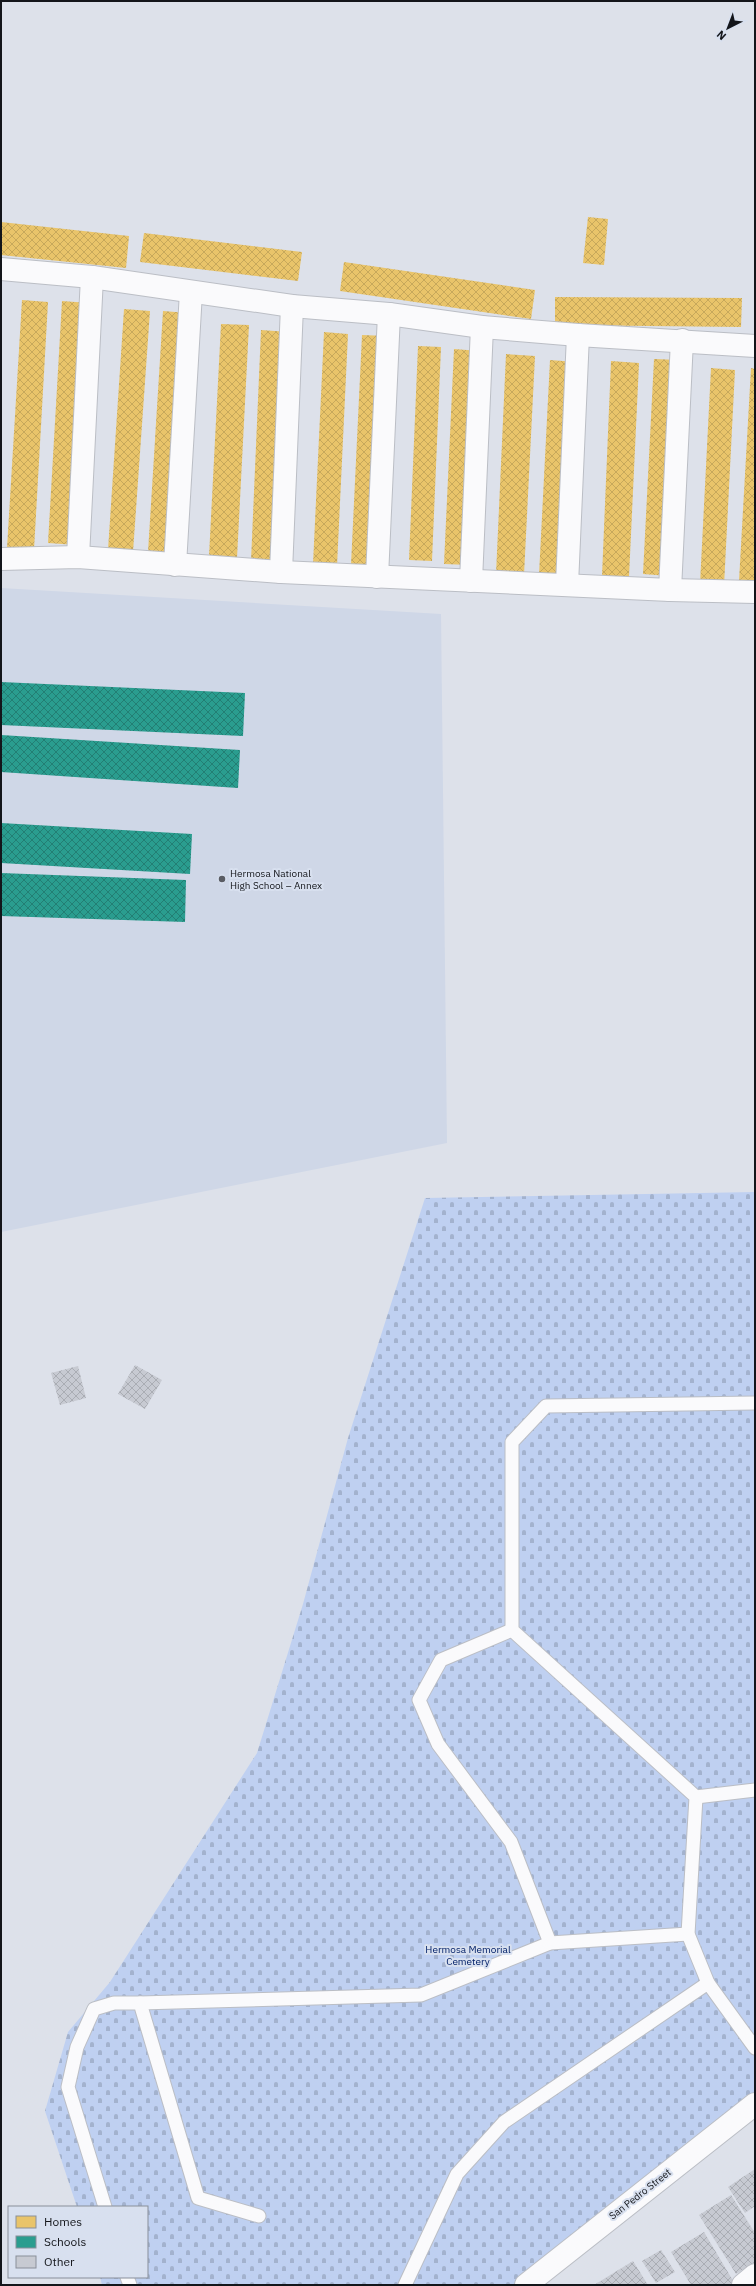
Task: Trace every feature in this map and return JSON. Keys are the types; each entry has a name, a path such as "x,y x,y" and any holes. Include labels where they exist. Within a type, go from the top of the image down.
{"street":[{"path":"1,269 92,277 292,306 388,314 482,327 578,335 682,340 755,346"},
{"path":"78,557 92,277"},
{"path":"175,565 191,292"},
{"path":"280,572 292,306"},
{"path":"377,577 388,314"},
{"path":"471,581 482,327"},
{"path":"567,586 578,335"},
{"path":"670,590 682,340"},
{"path":"1,559 78,557 280,572 567,586 755,592"},
{"name":"San Pedro Street","path":"526,2285 755,2104"},
{"path":"743,2285 755,2275"}],"lane":[{"path":"755,1403 546,1406 512,1442 512,1630 696,1797 755,1790"},
{"path":"512,1630 441,1660 419,1700 438,1744 511,1842 550,1943"},
{"path":"696,1797 688,1934 708,1983 755,2048"},
{"path":"105,2206 68,2087 77,2047 94,2009 114,2003 420,1995 550,1943 688,1934"},
{"path":"406,2285 457,2174 504,2122 708,1983"},
{"path":"140,2003 198,2198 259,2216"}],"shaded area":[{"name":"Hermosa National High School – Annex","path":"1,588 441,614 447,1143 1,1232"}],"green space":[{"name":"Hermosa Memorial Cemetery","path":"755,1192 755,2092 513,2285 102,2285 100,2278 148,2278 148,2206 77,2206 45,2111 68,2032 110,1982 257,1753 303,1604 348,1438 425,1198"}],"building: Homes":[{"path":"588,217 608,219 604,265 583,263"},
{"path":"1,222 129,236 126,268 1,255"},
{"path":"144,233 302,252 298,281 140,262"},
{"path":"344,262 535,290 531,319 340,291"},
{"path":"555,297 742,298 741,327 555,325"},
{"path":"22,300 48,302 34,550 7,548"},
{"path":"62,301 89,303 76,545 48,543"},
{"path":"124,309 150,311 133,552 108,550"},
{"path":"163,311 188,313 174,554 148,552"},
{"path":"221,324 249,325 237,558 209,556"},
{"path":"261,330 289,332 280,562 251,561"},
{"path":"324,332 348,334 337,566 313,564"},
{"path":"362,335 387,336 377,566 351,565"},
{"path":"418,346 441,347 432,561 409,560"},
{"path":"454,349 480,351 470,565 444,564"},
{"path":"506,354 535,356 524,575 496,574"},
{"path":"654,359 680,360 669,576 643,574"},
{"path":"550,360 576,362 565,576 539,575"},
{"path":"611,361 639,363 629,577 602,576"},
{"path":"711,368 735,370 724,586 700,584"},
{"path":"751,368 755,369 755,582 739,581"}],"building: Schools":[{"path":"1,682 245,693 243,736 1,725"},
{"path":"1,735 240,750 238,788 1,772"},
{"path":"1,823 192,834 190,874 1,863"},
{"path":"1,873 186,880 185,922 1,916"}],"building: Other":[{"path":"135,1365 162,1380 145,1409 118,1394"},
{"path":"78,1366 86,1398 60,1405 51,1373"},
{"path":"755,2169 755,2206 745,2213 728,2187"},
{"path":"731,2195 755,2233 755,2262 736,2274 699,2215"},
{"path":"704,2232 735,2284 691,2285 671,2252"},
{"path":"661,2250 675,2272 656,2283 642,2261"},
{"path":"633,2261 648,2285 594,2285"}],"place":[{"name":"Hermosa National High School – Annex","path":"222,879"}]}
